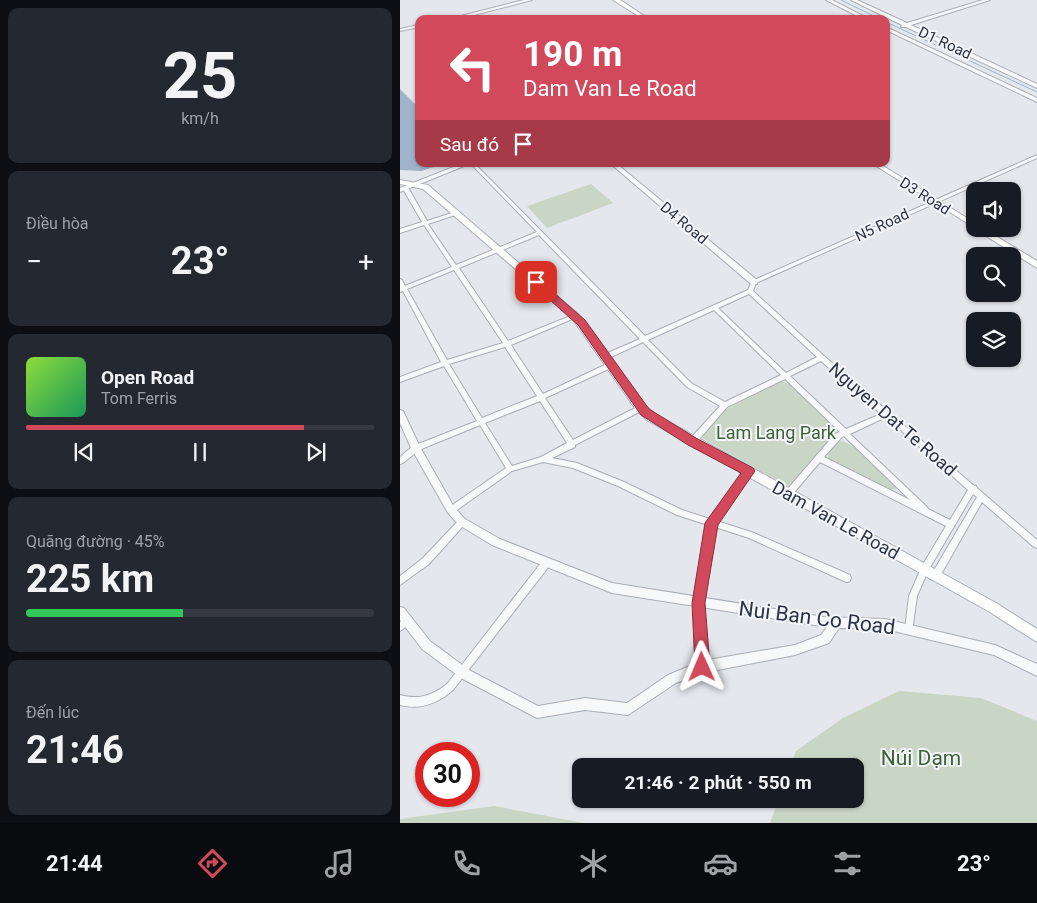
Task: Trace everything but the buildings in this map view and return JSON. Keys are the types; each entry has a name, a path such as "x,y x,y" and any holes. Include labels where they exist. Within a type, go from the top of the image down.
{"main road":[{"path":"616,0 641,15"},
{"name":"D3 Road","path":"881,167 966,221"},
{"name":"Dam Van Le Road","path":"402,187 416,185 425,187 575,316 642,408 651,417 692,442 788,494 923,574 936,575 992,607 1037,636"},
{"path":"992,237 1037,265"}],"street":[{"path":"468,15 530,0"},
{"path":"828,0 859,15"},
{"name":"D1 Road","path":"853,0 883,15"},
{"path":"890,28 975,2 988,0"},
{"name":"D1 Road","path":"890,18 1037,86"},
{"path":"400,30 415,27"},
{"path":"890,30 1037,100"},
{"name":"N5 Road","path":"754,282 1037,156"},
{"path":"416,185 459,167"},
{"path":"476,167 689,385 725,405"},
{"name":"D4 Road","path":"618,167 754,282"},
{"path":"402,187 455,269 508,344 572,445"},
{"path":"400,231 456,214"},
{"path":"402,290 540,233"},
{"path":"400,281 402,290 510,469"},
{"path":"400,461 416,448 542,397 644,339 750,291 754,282"},
{"name":"Nguyen Dat Te Road","path":"750,291 822,358 1037,545"},
{"path":"714,307 924,509"},
{"path":"400,380 445,363 508,344 575,316"},
{"path":"692,442 725,405 822,358"},
{"path":"452,510 510,469 543,459 642,408"},
{"name":"Nui Ban Co Road","path":"400,413 416,448 452,510 462,522 496,542 612,588 698,603 836,622 885,624 995,650 1037,670"},
{"path":"788,494 838,436 887,414"},
{"path":"820,458 924,509 952,525"},
{"path":"543,459 574,465 621,484 680,513 751,535 847,578"},
{"path":"702,667 698,603 712,523 748,471"},
{"path":"909,629 914,596 923,574 973,488"},
{"path":"936,575 981,496"},
{"path":"400,580 426,561 462,522"},
{"path":"400,700 407,702 429,702 450,687 547,562"},
{"path":"402,620 426,645 462,672 537,712 585,704 628,708 672,679 702,667 795,650 825,639 836,622"}],"green space":[{"path":"591,184 613,203 547,228 527,206"},
{"name":"Lam Lang Park","path":"780,381 790,384 837,430 795,483 787,486 702,438 725,410"},
{"path":"842,441 853,446 896,486 896,489 889,490 828,458 828,452 837,442"},
{"name":"Núi Dạm","path":"899,691 981,698 1037,721 1037,823 770,823 776,808 864,808 864,758 793,758 796,751 843,718"},
{"path":"494,806 584,823 400,823 400,819"}],"water":[{"path":"400,89 415,104 415,167 434,167 421,171 400,170"}],"waterway":[{"path":"841,0 872,15"},
{"path":"890,24 1037,92"}],"route":[{"path":"536,282 581,323 645,412 692,442 748,471 712,523 698,603 702,667"}]}
